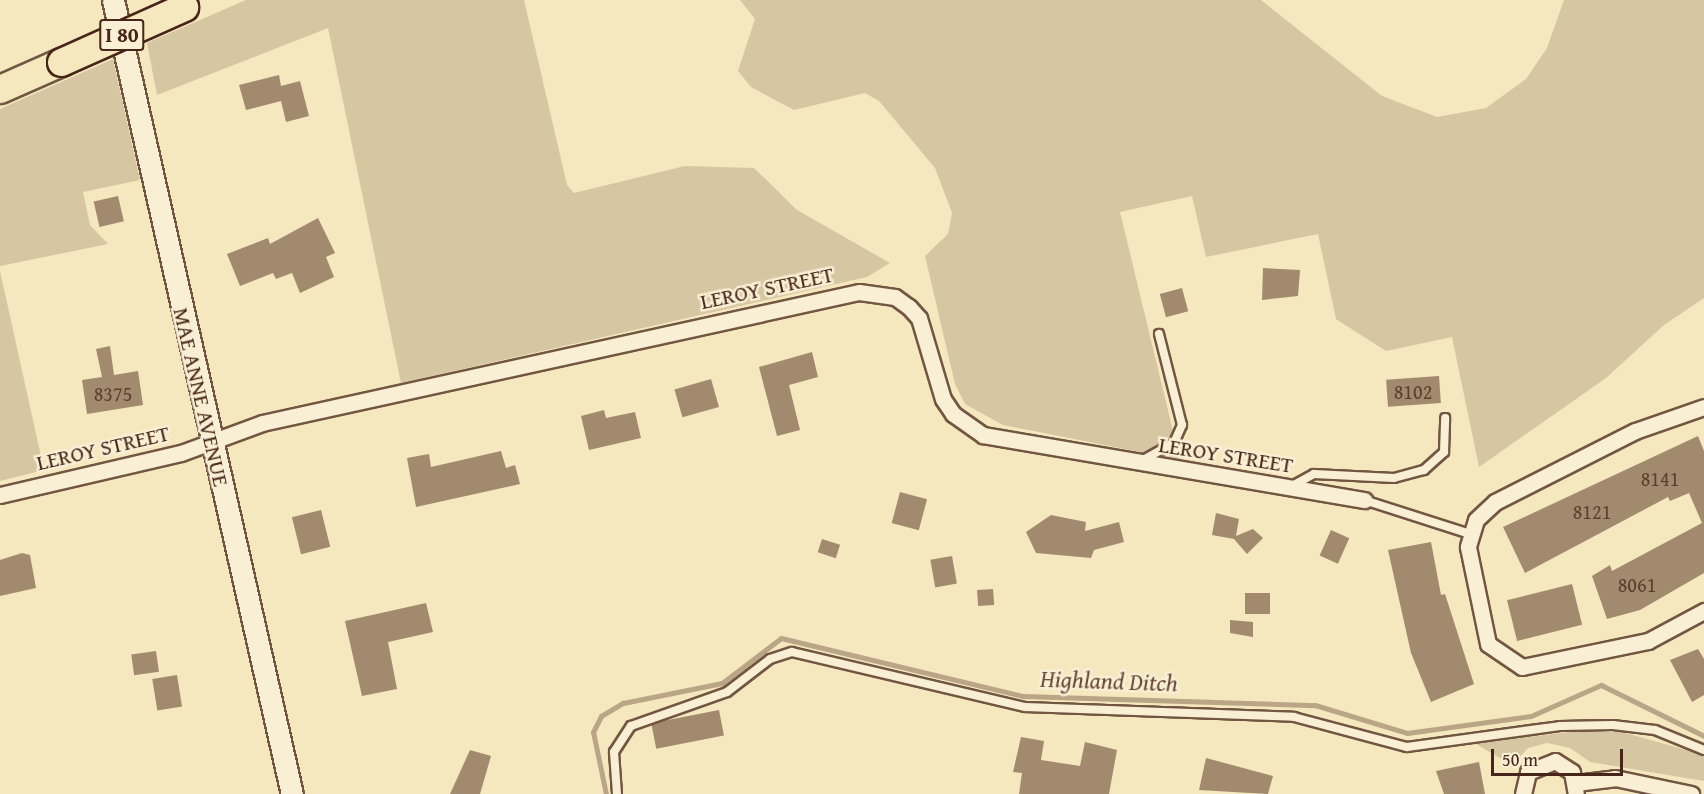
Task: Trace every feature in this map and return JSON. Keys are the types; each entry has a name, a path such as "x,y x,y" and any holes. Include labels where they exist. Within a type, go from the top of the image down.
{"highway":[{"name":"I 80","path":"0,89 193,4"}],"street":[{"name":"MAE ANNE AVENUE","path":"113,0 292,794"},
{"name":"LEROY STREET","path":"0,495 212,443 262,423 860,292 894,297 919,318 943,399 966,425 1005,442 1364,500"},
{"path":"1704,407 1635,431 1495,502 1470,534 1469,559 1483,632 1509,664 1537,668 1634,645 1704,611"},
{"path":"1524,794 1528,772 1545,761 1565,765 1576,788 1615,778 1691,794"}],"lane":[{"path":"1136,463 1180,436 1159,334"},
{"path":"1291,487 1314,474 1394,478 1424,470 1444,452 1445,418"},
{"name":"LEROY STREET","path":"1364,500 1470,534"},
{"path":"617,794 614,752 631,726 727,692 770,659 792,652 1025,707 1294,717 1407,747 1560,726 1613,724 1655,730 1704,750"}],"shaded area":[{"path":"246,0 524,0 567,185 574,193 685,166 754,168 797,210 890,263 867,277 401,383 328,28 157,95 147,43"},
{"path":"740,0 1261,0 1382,96 1437,117 1486,108 1526,79 1547,48 1564,0 1704,0 1704,298 1664,325 1606,378 1479,467 1452,337 1386,351 1336,319 1318,234 1206,257 1192,196 1120,212 1180,460 1003,425 965,404 955,384 925,256 948,234 952,213 935,168 879,101 865,93 794,110 751,87 738,71 755,19"},
{"path":"113,59 140,180 83,192 90,225 108,244 0,266 0,109"},
{"path":"0,271 44,470 0,481"},
{"path":"1577,731 1622,732 1704,755 1704,781 1590,762 1570,748 1547,743 1528,748 1512,765 1476,744"}],"building":[{"path":"279,75 281,86 300,81 309,116 286,122 281,101 246,110 239,85"},
{"path":"118,196 124,221 99,227 94,202"},
{"path":"318,218 335,253 326,257 334,277 300,293 292,273 276,279 273,273 240,286 227,254 268,238 270,244"},
{"path":"1263,268 1300,270 1298,296 1262,300"},
{"path":"1182,288 1188,311 1166,317 1160,294"},
{"path":"110,346 114,375 138,371 143,405 87,414 82,380 102,377 96,349"},
{"path":"812,352 818,377 789,385 800,430 777,436 759,367"},
{"path":"1439,376 1441,403 1388,407 1386,380"},
{"path":"711,379 719,407 682,417 674,389"},
{"path":"604,410 606,418 635,412 641,438 589,450 581,416"},
{"path":"1698,436 1704,451 1704,573 1640,610 1607,619 1592,576 1610,565 1612,571 1702,523 1689,493 1670,501 1668,497 1525,573 1503,527"},
{"path":"501,451 506,468 515,465 520,484 416,507 407,458 429,454 431,467"},
{"path":"900,492 927,499 919,530 892,523"},
{"path":"321,510 330,547 301,554 292,517"},
{"path":"1216,513 1239,519 1236,536 1253,529 1263,538 1247,554 1234,539 1212,535"},
{"path":"1051,515 1086,522 1085,531 1119,522 1124,542 1094,550 1091,558 1036,553 1026,532"},
{"path":"1331,530 1349,538 1338,564 1320,556"},
{"path":"822,539 840,545 836,558 818,552"},
{"path":"1431,542 1441,595 1445,594 1474,684 1431,702 1411,653 1388,550"},
{"path":"22,553 30,555 36,588 0,596 0,560"},
{"path":"952,556 957,584 935,587 930,560"},
{"path":"1572,584 1582,625 1517,641 1507,600"},
{"path":"993,589 994,605 978,606 977,590"},
{"path":"1245,593 1270,593 1270,614 1245,614"},
{"path":"426,603 433,632 388,642 397,689 362,696 345,621"},
{"path":"1230,620 1253,622 1253,637 1230,633"},
{"path":"1698,649 1704,659 1704,695 1692,702 1670,660"},
{"path":"156,651 159,672 134,675 131,654"},
{"path":"177,675 182,707 157,711 152,679"},
{"path":"719,710 724,736 656,749 651,723"},
{"path":"1021,737 1044,741 1041,760 1080,766 1085,742 1117,750 1109,794 1019,794 1022,773 1013,772"},
{"path":"470,750 491,756 480,794 450,794"},
{"path":"1206,758 1273,776 1268,794 1199,790"},
{"path":"1479,762 1485,794 1444,794 1436,771"}],"waterway":[{"name":"Highland Ditch","path":"606,794 593,732 601,716 623,703 722,683 781,638 1023,696 1315,705 1407,733 1531,716 1601,685 1704,736"}]}
